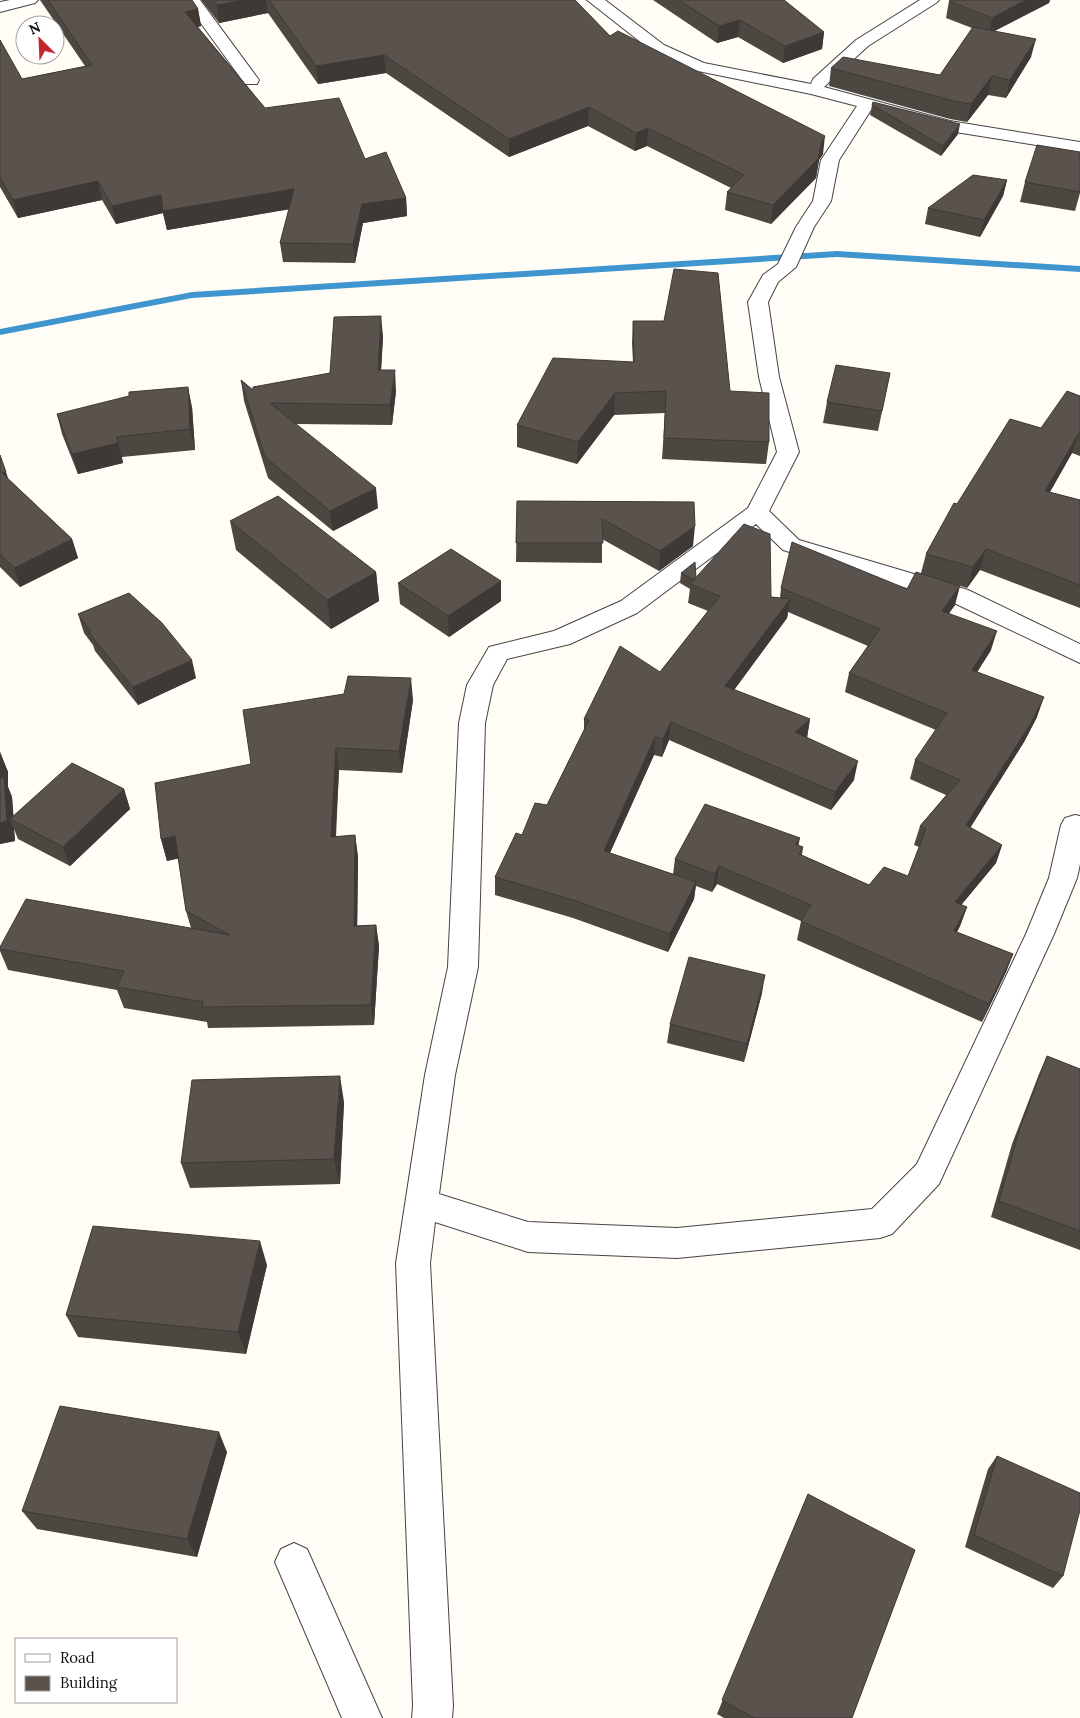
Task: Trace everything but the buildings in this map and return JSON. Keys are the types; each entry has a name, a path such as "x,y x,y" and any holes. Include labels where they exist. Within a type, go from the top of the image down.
{"street":[{"path":"0,7 30,0"},
{"path":"192,0 251,80"},
{"path":"595,0 658,48 699,67 813,89 949,126 1080,147"},
{"path":"813,89 862,43 931,0"},
{"path":"432,1718 413,1263 440,1075 463,967 472,723 480,685 498,653 561,638 630,607 756,512 788,452 769,377 758,302 770,279 786,267 805,227 822,201 830,160 867,104"},
{"path":"756,512 791,545 960,596 1080,654"},
{"path":"422,1203 528,1237 677,1243 880,1222 928,1174 1040,934 1063,878 1075,825 1080,831"},
{"path":"294,1562 362,1718"}],"waterway":[{"path":"0,332 192,295 837,254 1080,269"}]}
